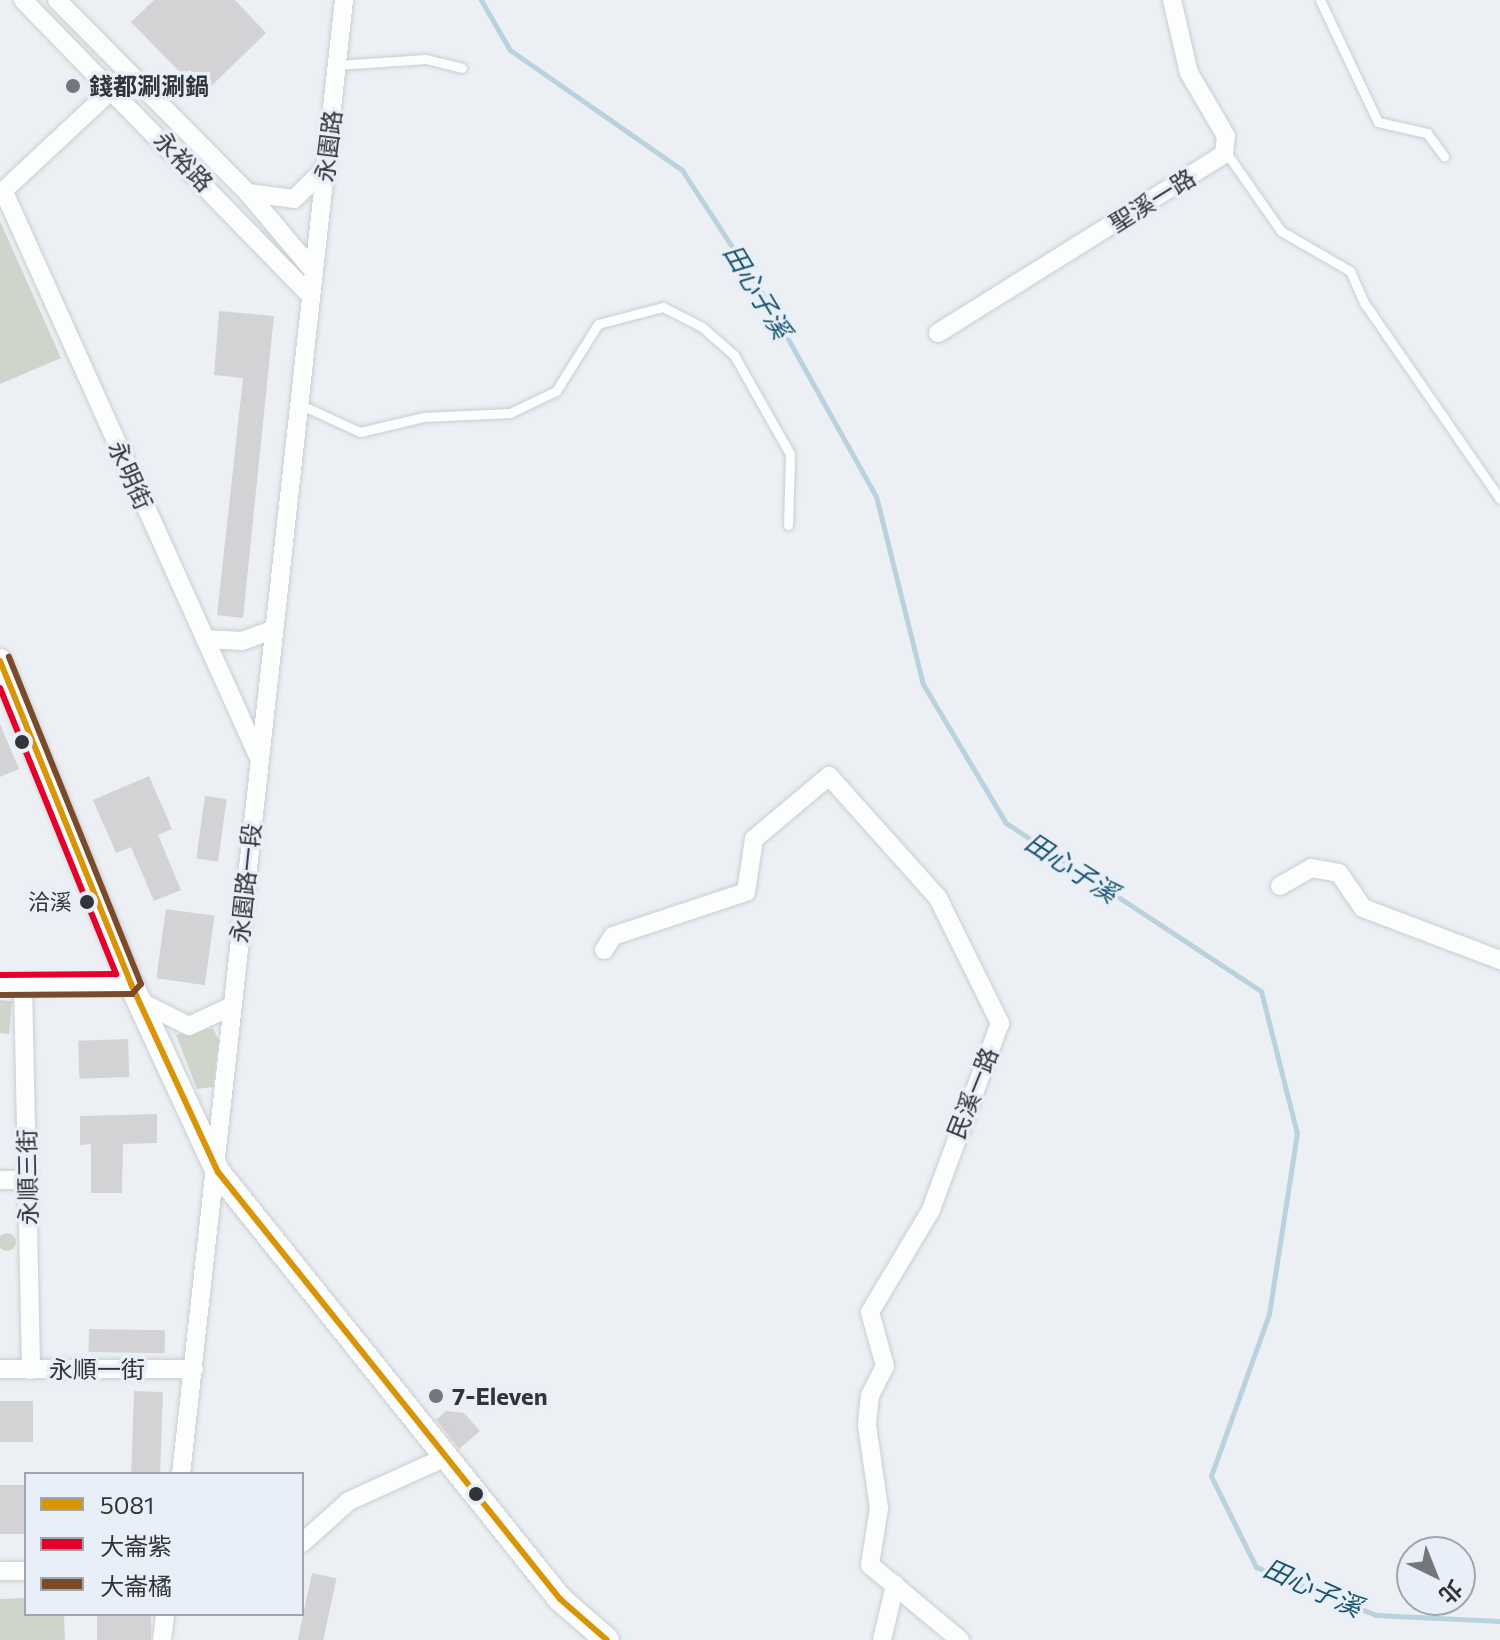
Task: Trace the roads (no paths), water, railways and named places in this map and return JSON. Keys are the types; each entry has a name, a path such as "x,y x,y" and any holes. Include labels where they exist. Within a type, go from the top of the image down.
{"street":[{"name":"永裕路","path":"23,0 113,89 307,292"},
{"name":"永裕路","path":"57,0 248,193 311,268"},
{"name":"永園路","path":"307,292 326,167 344,0"},
{"path":"1172,0 1189,73 1226,136 1225,151"},
{"path":"2,193 131,72"},
{"name":"聖溪一路","path":"938,333 1225,151"},
{"path":"248,193 294,199 326,167"},
{"name":"永明街","path":"2,193 259,759"},
{"name":"永園路一段","path":"181,1472 218,1172 232,1006 307,292"},
{"path":"205,639 242,641 273,630"},
{"path":"0,661 7,697 134,992 218,1172 560,1599 607,1640"},
{"name":"民溪一路","path":"604,950 613,936 746,892 754,839 829,776 938,898 1000,1023 931,1210 870,1312 885,1366 870,1395 867,1425 879,1508 870,1565 895,1585"},
{"path":"1280,886 1311,868 1339,873 1363,908 1500,960"},
{"path":"0,985 134,992 189,1026 232,1006"},
{"name":"永順三街","path":"23,985 31,1370"},
{"path":"0,1180 27,1180"},
{"name":"永順一街","path":"0,1369 194,1369"},
{"path":"304,1541 349,1501 446,1457"},
{"path":"0,1571 24,1571"},
{"path":"882,1640 895,1585 960,1640"},
{"path":"162,1640 165,1616"}],"lane":[{"path":"1320,0 1378,122 1427,133 1444,156"},
{"path":"337,65 426,59 462,68"},
{"path":"1225,151 1274,224 1350,271 1365,304 1500,499"},
{"path":"296,403 360,432 424,417 510,413 556,391 598,324 663,307 702,327 734,355 790,454 788,525"}],"waterway":[{"name":"田心子溪","path":"481,0 510,50 682,170 764,296 876,496 923,684 1006,823 1261,991 1297,1133 1269,1314 1211,1476 1256,1567 1376,1615 1500,1621"}],"place":[{"name":"錢都涮涮鍋","path":"73,86"},
{"name":"洽溪","path":"87,902"},
{"name":"7-Eleven","path":"436,1396"}]}
